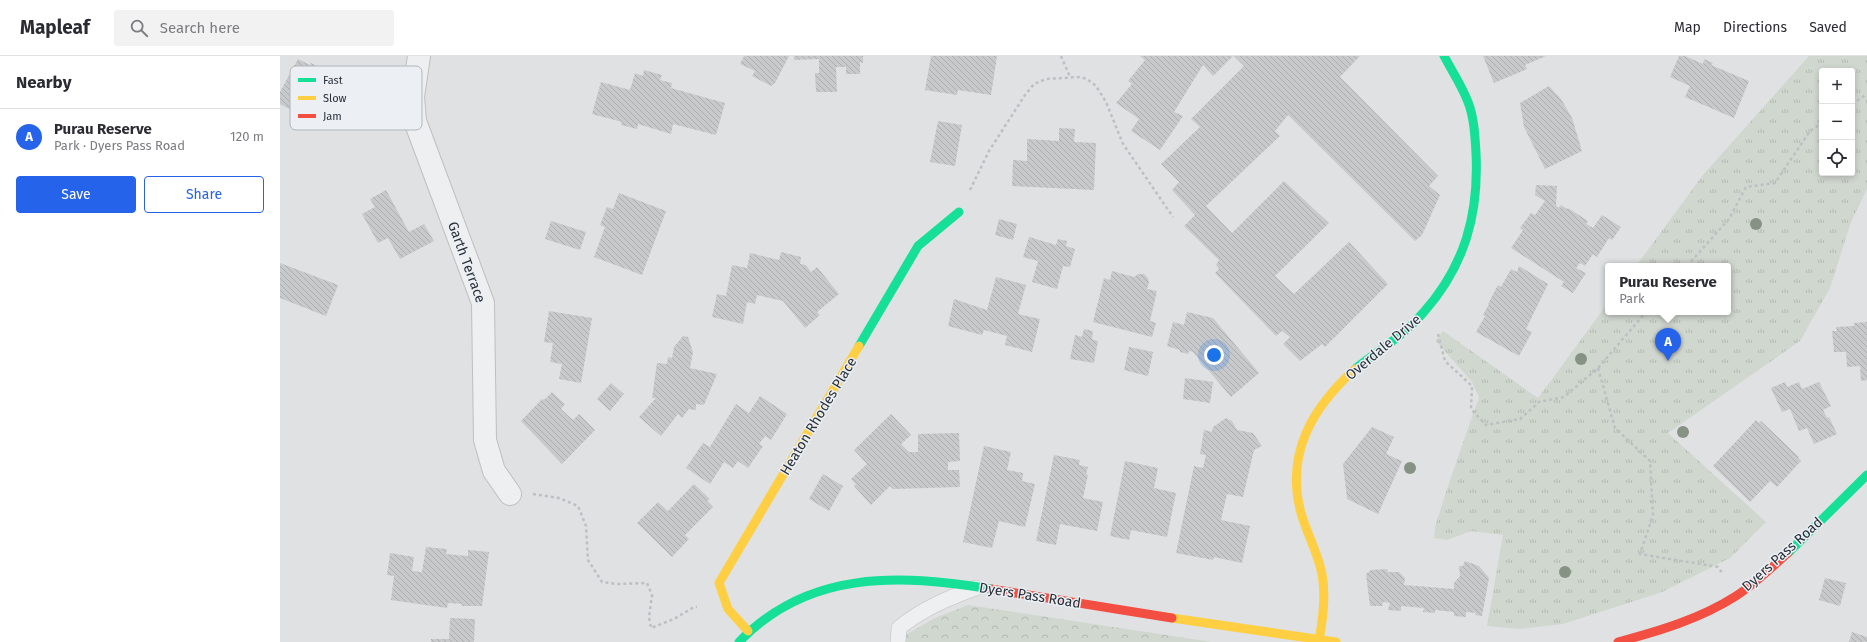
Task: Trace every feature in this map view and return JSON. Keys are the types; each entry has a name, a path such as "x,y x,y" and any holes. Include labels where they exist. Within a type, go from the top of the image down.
{"street":[{"name":"Garth Terrace","path":"418,66 419,56"},
{"name":"Overdale Drive","path":"1319,640 1324,598 1321,573 1301,514 1296,490 1296,466 1311,420 1323,400 1350,374 1404,331 1423,313 1442,290 1460,260 1471,228 1477,196 1478,164 1475,134 1468,103 1444,56"},
{"name":"Garth Terrace","path":"418,130 483,303 485,440 494,471 510,494"},
{"name":"Heaton Rhodes Place","path":"748,631 728,609 719,583 918,246 959,212"},
{"name":"Dyers Pass Road","path":"1618,642 1648,634 1694,618 1736,595 1771,568 1867,475"},
{"name":"Dyers Pass Road","path":"739,642 748,631 771,613 799,598 836,586 877,580 918,580 978,587 1336,642"}],"lane":[{"path":"898,642 899,628 915,614 951,597 978,587"}],"path":[{"path":"1061,56 1070,77"},
{"path":"959,212 989,151 1024,95 1038,82 1046,79 1070,77 1087,79 1096,86 1106,102 1124,144 1173,218"},
{"path":"1855,102 1867,94"},
{"path":"1690,263 1729,219 1746,187 1775,183 1810,131 1819,125"},
{"path":"1436,328 1445,361 1472,386 1471,409 1486,425 1520,419 1539,402 1564,397 1598,368 1643,315"},
{"path":"1598,368 1615,428 1650,462 1653,515 1640,554 1718,567 1736,595"},
{"path":"510,494 538,494 559,498 578,506 586,526 588,560 602,582 617,584 647,583 652,594 649,616 651,628 674,619 697,606"}],"green space":[{"path":"1809,56 1867,56 1867,189 1851,222 1830,288 1800,341 1668,433 1766,522 1730,558 1662,592 1563,624 1520,629 1487,626 1503,535 1471,531 1447,540 1434,538 1435,527 1447,489 1479,397 1472,382 1436,341 1443,331 1538,398 1605,307 1605,315 1731,315 1731,263 1638,263 1703,175"},
{"path":"968,605 1212,642 893,642 935,618"}],"building":[{"path":"744,56 789,56 775,83 771,86 752,76 755,71 740,64"},
{"path":"794,56 863,56 863,63 860,62 860,74 846,74 846,67 836,67 837,92 816,92 815,73 819,73 819,59 794,60"},
{"path":"931,56 997,56 991,95 958,90 957,95 925,90"},
{"path":"1140,56 1233,56 1213,76 1203,65 1174,112 1183,116 1160,150 1131,131 1139,119 1116,103 1132,84 1128,81 1145,60"},
{"path":"1234,56 1360,56 1340,77 1438,176 1429,186 1440,195 1422,235 1415,241 1288,115 1275,131 1280,136 1206,206 1232,233 1284,181 1329,223 1275,276 1294,294 1349,242 1388,284 1325,347 1322,344 1300,361 1283,344 1290,337 1282,331 1276,336 1215,273 1219,269 1216,265 1219,260 1184,226 1195,215 1172,190 1179,182 1161,164 1200,127 1191,119 1244,66"},
{"path":"1483,56 1546,56 1525,65 1527,69 1494,83"},
{"path":"1679,56 1685,56 1703,64 1704,59 1713,63 1711,65 1749,81 1734,118 1685,97 1690,86 1670,77"},
{"path":"298,59 310,65 311,63 316,66 294,66"},
{"path":"644,70 662,75 660,80 672,83 671,88 725,103 716,135 673,124 671,134 638,124 637,129 621,125 622,122 592,114 601,82 630,90 635,73 643,76"},
{"path":"290,74 290,109 280,104 280,92"},
{"path":"1549,86 1561,99 1572,118 1582,151 1545,169 1524,127 1520,103"},
{"path":"938,121 962,125 955,166 930,162"},
{"path":"1059,128 1075,129 1074,142 1096,143 1094,190 1012,186 1013,160 1027,161 1027,139 1059,141"},
{"path":"1536,185 1557,186 1556,205 1559,208 1561,205 1567,209 1568,208 1588,221 1586,224 1593,228 1602,215 1621,227 1612,240 1609,238 1597,257 1593,254 1585,266 1580,263 1576,268 1586,273 1573,293 1561,286 1564,282 1511,248 1523,230 1520,228 1531,213 1535,215 1545,201 1535,195"},
{"path":"386,190 409,232 424,224 434,241 400,259 388,238 378,243 362,214 375,207 370,199"},
{"path":"619,193 666,211 642,275 594,257 605,227 600,225 607,207 613,209"},
{"path":"999,219 1017,224 1013,240 995,235"},
{"path":"551,221 586,232 580,250 545,239"},
{"path":"1029,237 1056,245 1058,239 1067,241 1066,246 1075,249 1070,267 1063,266 1057,289 1032,282 1038,261 1023,257"},
{"path":"781,252 801,257 800,264 806,265 811,272 817,267 839,294 817,312 820,315 805,328 783,301 757,295 755,304 747,302 743,324 712,317 717,294 726,296 732,265 747,268 750,253 779,260"},
{"path":"280,263 338,285 326,316 280,298"},
{"path":"1519,266 1548,284 1526,329 1532,332 1519,356 1476,332 1485,316 1483,315 1498,285 1501,287 1511,269 1517,272"},
{"path":"1112,271 1134,277 1138,274 1144,274 1148,278 1149,283 1147,289 1157,291 1150,321 1156,323 1152,337 1093,322 1104,278 1110,280"},
{"path":"996,277 1026,285 1018,314 1040,319 1032,352 1005,345 1007,336 984,330 982,335 948,326 954,299 987,310"},
{"path":"549,311 592,318 581,383 559,379 562,364 550,362 553,343 544,342"},
{"path":"1187,312 1213,318 1259,373 1231,397 1193,352 1189,351 1188,354 1167,346 1173,322 1184,325"},
{"path":"1867,322 1867,380 1861,381 1860,366 1847,367 1846,352 1834,352 1832,331 1837,331 1836,327 1854,326 1854,323"},
{"path":"1084,329 1093,331 1092,339 1098,341 1094,363 1070,359 1075,335 1082,337"},
{"path":"683,336 688,337 693,352 690,368 717,374 704,405 696,404 696,410 689,409 682,418 678,414 661,436 639,417 656,398 652,398 657,363 667,364 668,357 672,358 674,347"},
{"path":"1129,347 1153,352 1148,376 1124,370"},
{"path":"1185,378 1213,382 1210,403 1183,399"},
{"path":"1785,382 1787,387 1799,382 1802,389 1819,382 1831,406 1823,410 1827,418 1829,417 1837,434 1814,444 1807,428 1799,431 1790,409 1782,412 1771,388"},
{"path":"611,383 624,394 610,411 597,399"},
{"path":"552,392 565,404 561,409 573,420 579,414 595,430 562,464 521,421 542,399 544,400"},
{"path":"760,396 787,414 771,440 765,436 759,444 763,446 748,468 738,461 733,468 724,462 710,484 686,468 703,443 710,447 736,404 749,413"},
{"path":"891,414 911,435 901,444 909,452 918,452 918,434 959,433 960,461 948,462 948,470 959,470 960,487 893,489 890,486 871,505 854,486 856,484 851,479 867,464 854,450"},
{"path":"1226,418 1232,421 1237,430 1253,433 1262,446 1254,450 1243,497 1227,494 1221,520 1250,526 1242,563 1214,557 1213,560 1176,553 1194,466 1203,468 1206,455 1200,454 1204,430 1212,432 1213,427"},
{"path":"1756,420 1759,423 1761,421 1799,457 1798,458 1801,461 1777,487 1770,481 1750,502 1713,466"},
{"path":"1372,427 1394,437 1386,454 1402,461 1378,514 1347,499 1343,464"},
{"path":"984,446 1011,452 1007,470 1023,473 1022,481 1035,484 1025,527 999,521 992,548 963,542"},
{"path":"1054,455 1080,460 1079,465 1088,467 1086,474 1088,475 1083,498 1103,502 1097,531 1060,524 1056,545 1036,541"},
{"path":"1125,461 1158,468 1154,488 1176,493 1167,537 1131,530 1129,540 1110,536"},
{"path":"823,474 843,486 829,511 809,499"},
{"path":"694,484 710,499 707,501 713,507 685,535 689,539 672,557 637,523 658,502 668,511"},
{"path":"426,547 447,549 446,554 468,556 468,550 489,552 482,606 462,606 462,604 448,603 447,608 391,600 394,576 387,575 390,553 414,557 412,571 422,572"},
{"path":"1465,561 1479,566 1489,578 1482,616 1475,615 1476,613 1466,612 1466,617 1454,616 1454,612 1435,610 1435,613 1423,612 1424,608 1401,606 1401,611 1388,610 1390,603 1383,602 1382,606 1370,606 1366,574 1371,570 1387,569 1388,572 1399,572 1405,578 1404,585 1454,589 1454,583 1460,576 1459,566 1463,566"},
{"path":"1825,578 1846,583 1840,606 1819,600"},
{"path":"450,618 475,619 474,642 431,642 431,639 449,639"},
{"path":"1852,632 1867,637 1867,642 1849,642"}],"traffic: fast":[{"path":"1355,369 1399,336 1416,321 1437,295 1459,258 1472,218 1476,175 1476,153 1472,114 1466,96 1444,56"},
{"path":"859,346 918,246 959,212"},
{"path":"1788,553 1867,475"},
{"path":"739,642 766,618 795,601 825,590 856,583 889,580 923,581 991,589"}],"traffic: slow":[{"path":"748,631 728,609 719,583 859,346"},
{"path":"1319,640 1324,607 1322,574 1301,513 1297,491 1297,471 1300,452 1306,434 1315,416 1326,400 1355,369"},
{"path":"1172,618 1336,642"}],"traffic: jam":[{"path":"1618,642 1679,624 1722,604 1736,596 1763,576 1788,553"},
{"path":"991,589 1172,618"}],"place":[{"name":"Purau Reserve","path":"1668,361"}]}
